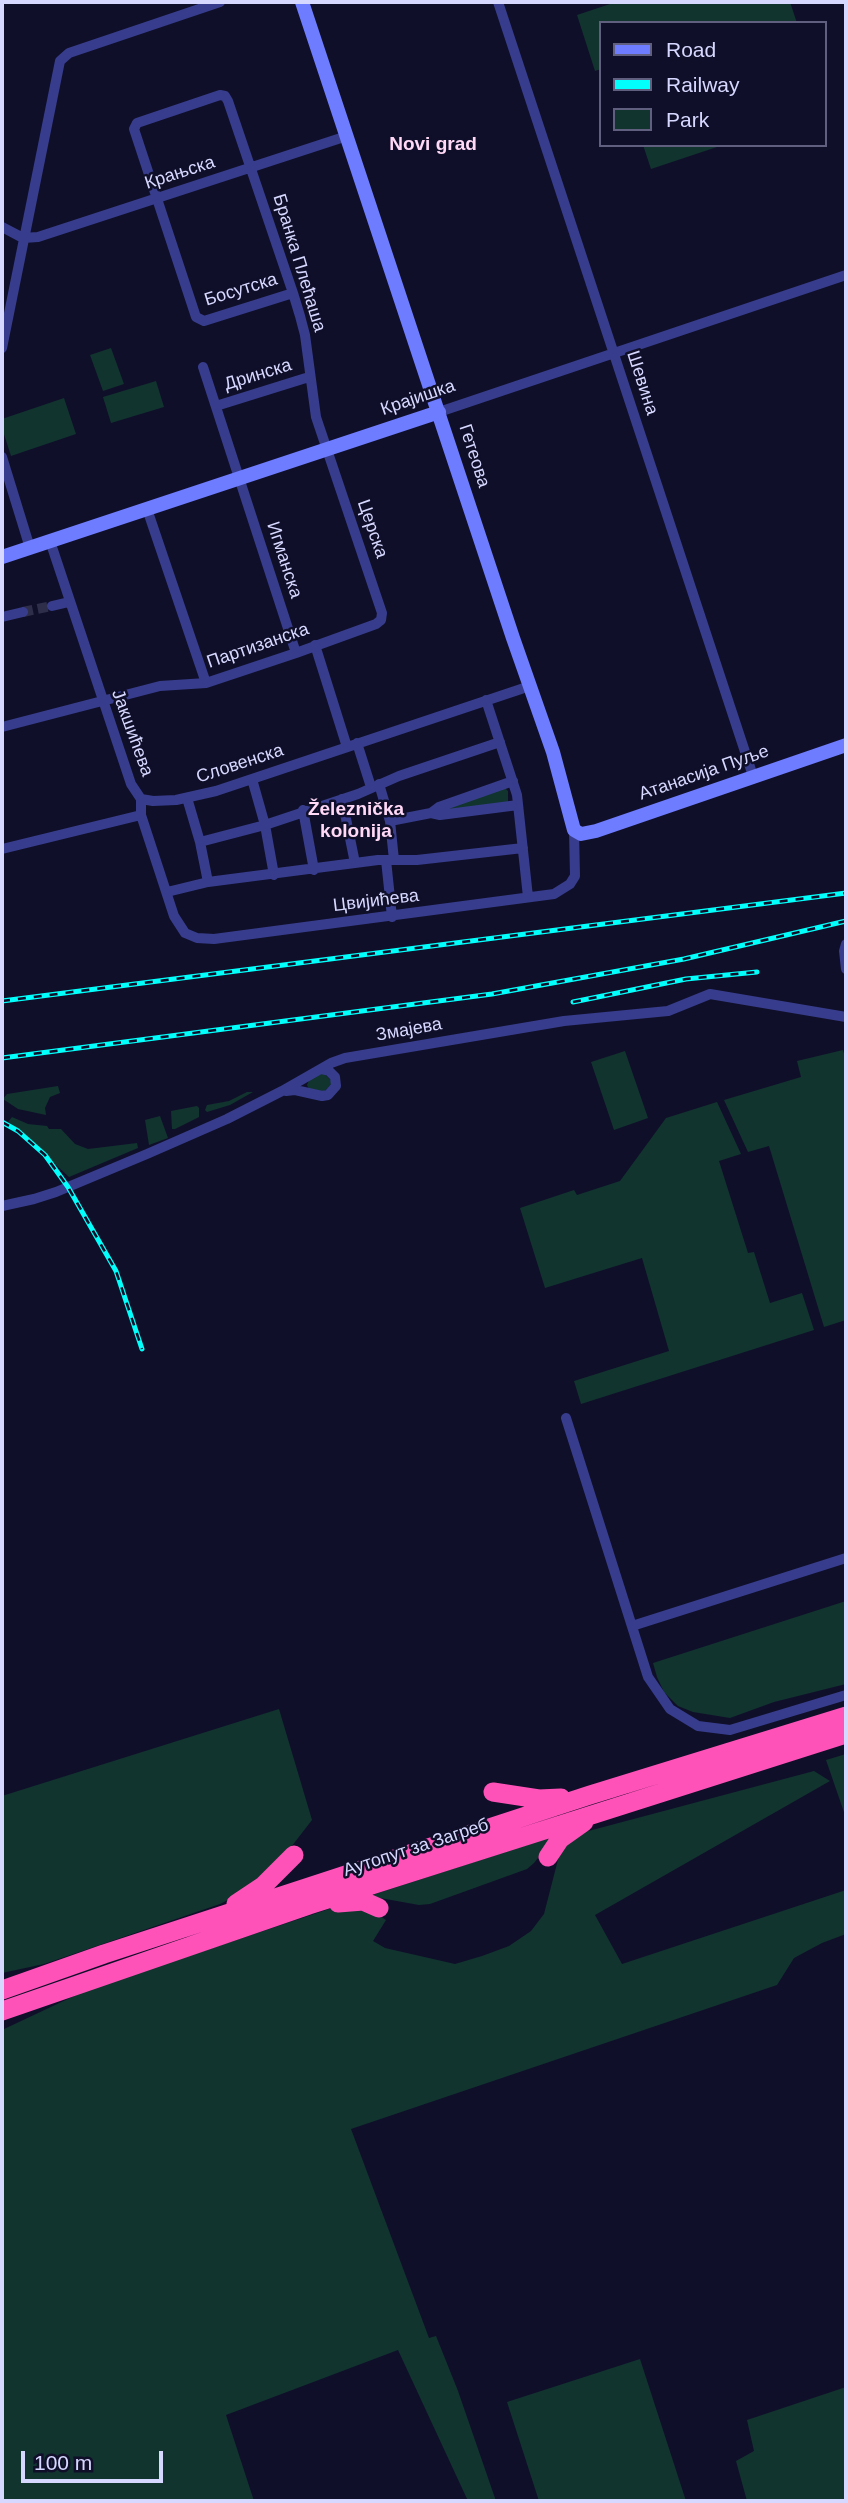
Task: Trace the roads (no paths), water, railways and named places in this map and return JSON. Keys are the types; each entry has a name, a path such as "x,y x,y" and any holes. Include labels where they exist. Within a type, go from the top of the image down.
{"highway":[{"name":"Аутопут за Загреб","path":"2,1990 590,1795 846,1716"},
{"name":"Аутопут за Загреб","path":"2,2011 309,1905 846,1734"},
{"path":"493,1792 539,1799 590,1795"},
{"path":"548,1857 567,1833 606,1809"},
{"path":"216,1918 263,1886 294,1855"},
{"path":"309,1905 356,1901 379,1908"},
{"path":"2,1976 104,1954"},
{"path":"2,2025 75,1985"}],"main road":[{"name":"Гетеова","path":"302,2 560,773 575,830"},
{"name":"Крајишка","path":"2,557 439,412"},
{"name":"Атанасија Пуље","path":"575,830 581,834 596,831 846,745"}],"street":[{"path":"2,348 55,75 62,58 69,53 220,2"},
{"name":"Шевина","path":"498,2 753,776"},
{"name":"Бранка Плећаша","path":"156,199 134,126 225,96 293,293 305,335 316,417 326,449"},
{"name":"Крањска","path":"23,238 44,235 347,136"},
{"name":"Босутска","path":"156,199 194,314 199,320 204,321 293,293"},
{"path":"2,227 23,238"},
{"name":"Крајишка","path":"439,412 846,275"},
{"name":"Дринска","path":"203,367 238,478"},
{"name":"Дринска","path":"216,406 309,377"},
{"name":"Церска","path":"326,449 382,613 381,620"},
{"path":"2,458 30,548"},
{"name":"Игманска","path":"238,478 296,653"},
{"path":"147,509 206,683"},
{"name":"Јакшићева","path":"50,541 102,703 131,785 141,799 141,815 176,921 185,933"},
{"path":"52,606 69,602"},
{"path":"2,617 23,612"},
{"name":"Партизанска","path":"2,727 160,686 206,683 296,653 381,620"},
{"path":"314,645 352,745 375,786 390,821 392,916"},
{"name":"Словенска","path":"141,799 153,801 187,798 216,791 530,686"},
{"path":"486,700 513,780 528,897"},
{"path":"200,842 265,825 500,742"},
{"path":"252,779 265,825 274,875"},
{"path":"431,813 439,807 513,780"},
{"path":"187,798 208,882"},
{"path":"342,799 355,863"},
{"path":"390,821 431,813 440,815 518,805"},
{"path":"303,810 314,870"},
{"path":"2,849 141,815"},
{"name":"Гетеова","path":"569,884 576,873 575,830"},
{"path":"167,892 208,882 355,863 417,860 523,848"},
{"name":"Цвијићева","path":"185,933 197,938 214,939 554,894 569,884"},
{"path":"846,944 846,969"},
{"name":"Змајева","path":"2,1206 34,1199 79,1183 201,1130 345,1058 551,1023 668,1011 710,994 846,1017"},
{"path":"332,1073 345,1058"},
{"path":"282,1091 307,1092 322,1096 332,1092 336,1081 332,1073 321,1069"},
{"path":"307,1092 304,1086 308,1076"},
{"path":"566,1418 638,1651 648,1677 663,1702 676,1715 708,1729 742,1727 846,1695"},
{"path":"632,1626 846,1558"}],"tunnel":[{"path":"23,612 52,606"}],"railway":[{"path":"2,1001 846,893"},
{"path":"2,1058 492,994 684,959 846,921"},
{"path":"573,1002 686,979 757,972"},
{"path":"2,1122 18,1131 45,1155 68,1187 116,1271 142,1349"}],"district":[{"name":"Novi grad","path":"433,145"},
{"name":"Železnička kolonija","path":"356,821"}]}
